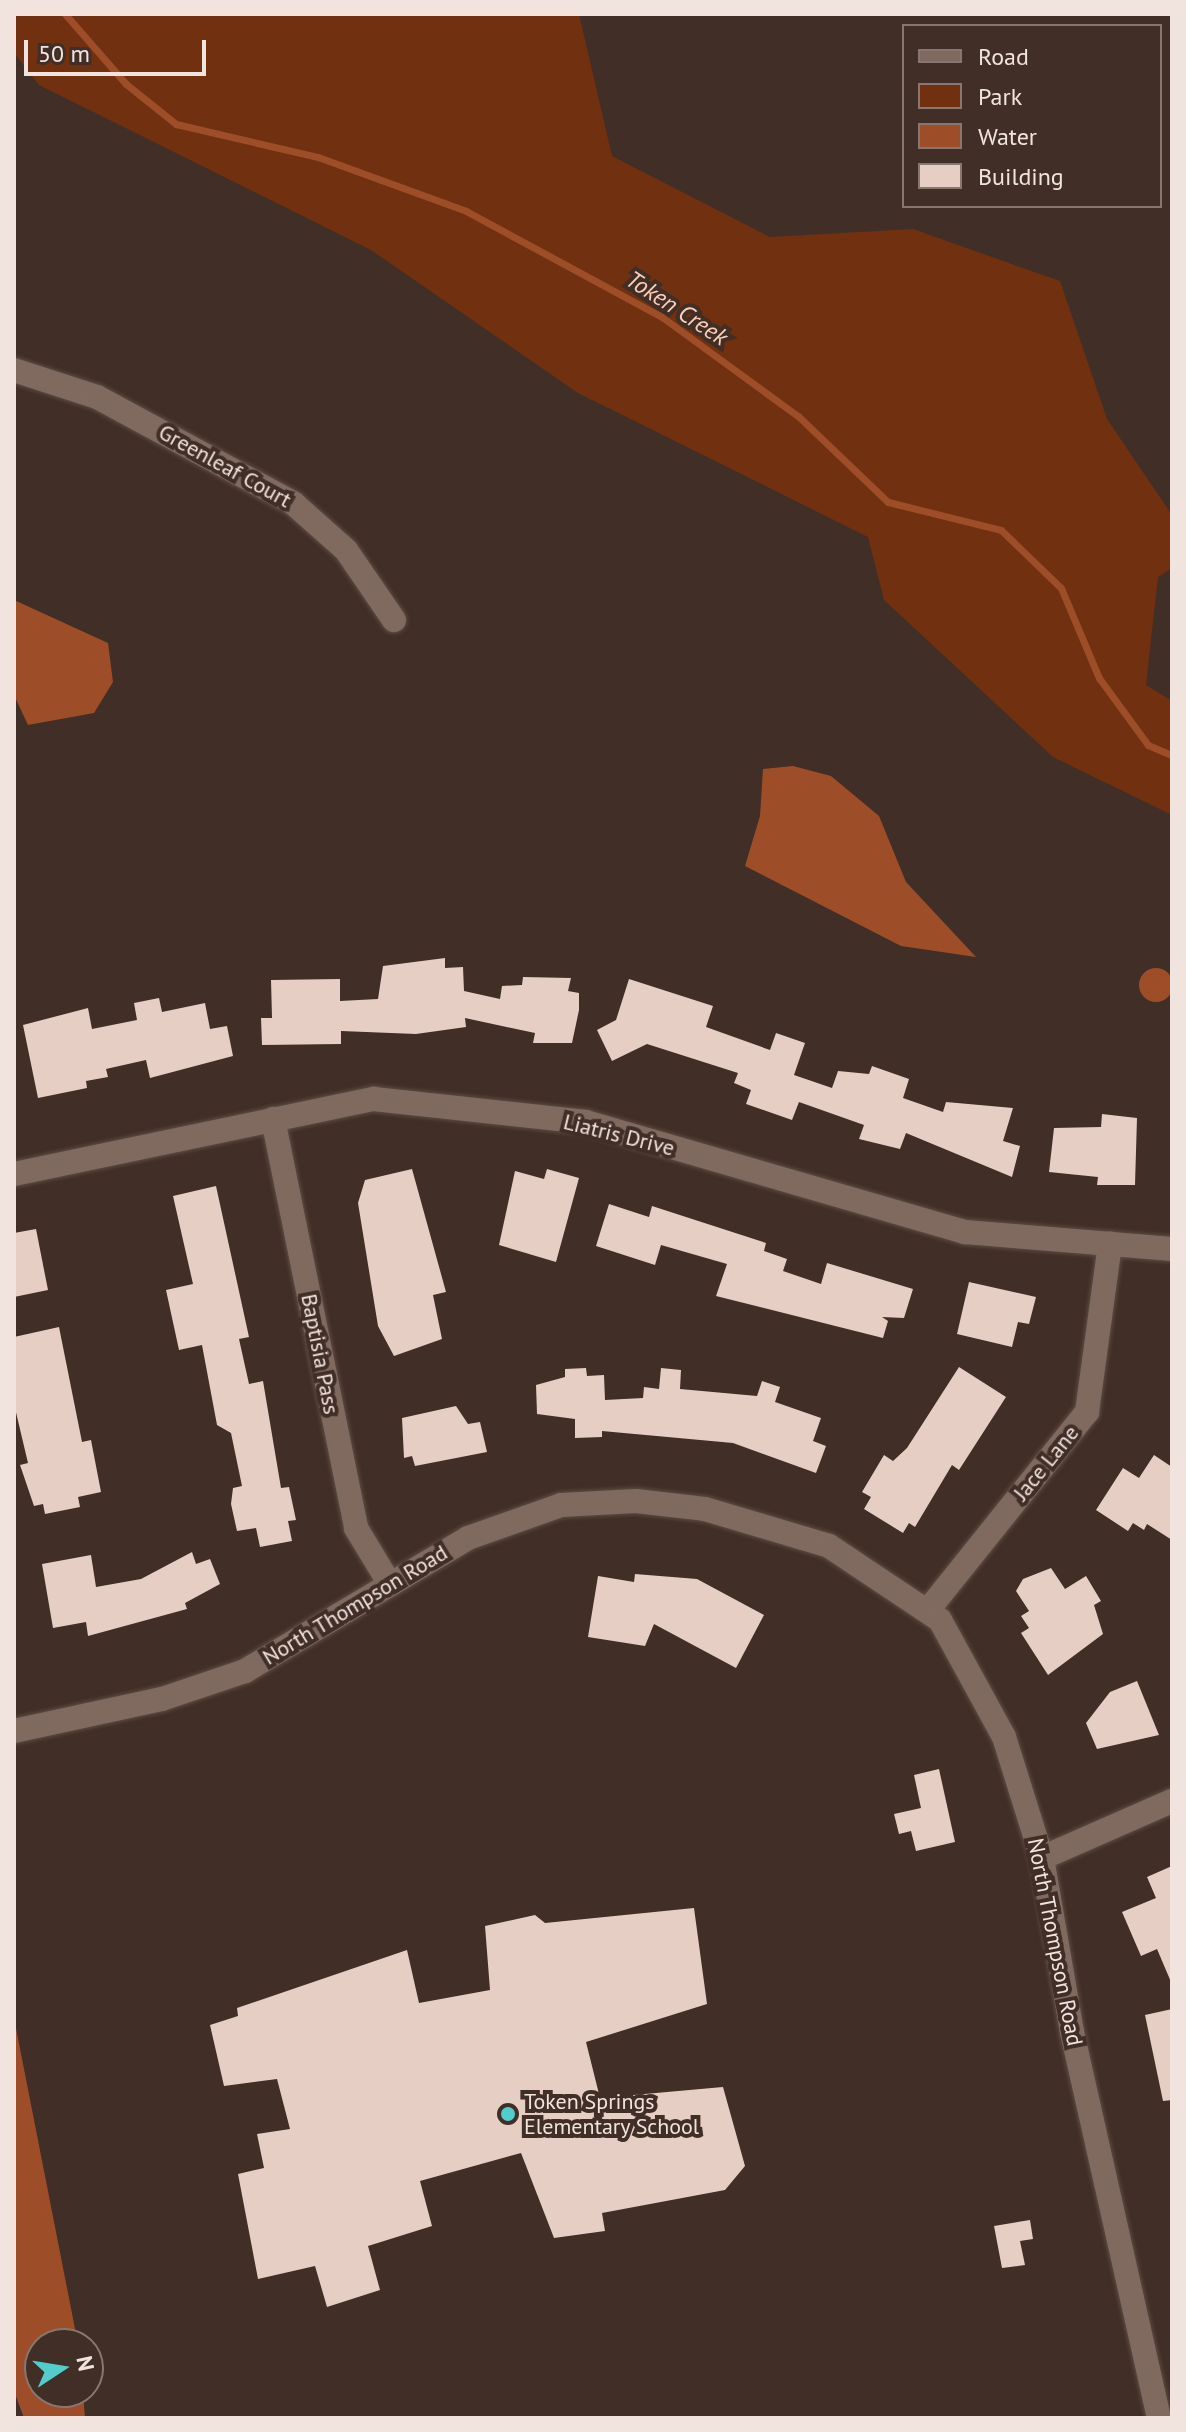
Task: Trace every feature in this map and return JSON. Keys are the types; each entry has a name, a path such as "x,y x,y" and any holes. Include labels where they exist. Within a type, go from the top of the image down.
{"street":[{"name":"Greenleaf Court","path":"14,370 97,397 293,503 346,550 394,620"},
{"name":"Liatris Drive","path":"14,1174 374,1099 586,1122 965,1232 1172,1249"},
{"name":"Baptisia Pass","path":"273,1119 356,1528 388,1581"},
{"name":"Jace Lane","path":"929,1609 1087,1412 1110,1244"},
{"name":"North Thompson Road","path":"14,1731 232,1677 388,1581 510,1519 561,1505 636,1501 761,1520 829,1546 929,1609 967,1660 1004,1737 1042,1858 1072,2032 1159,2418"},
{"path":"1042,1858 1172,1801"}],"green space":[{"path":"14,14 579,14 612,156 770,237 913,229 1060,281 1107,419 1172,515 1172,568 1158,577 1146,685 1172,701 1172,815 1053,757 884,600 868,537 578,393 371,250 39,85 14,53"}],"water":[{"path":"14,600 108,643 113,682 94,713 28,725 14,695"},
{"path":"793,766 831,776 879,816 906,882 976,957 901,946 745,866 760,816 763,769"},
{"path":"1156,968 1168,973 1173,985 1168,997 1156,1002 1144,997 1139,985 1144,973"},
{"path":"14,2018 75,2328 24,2328 24,2408 84,2408 85,2418 24,2418 14,2391"}],"building":[{"path":"445,958 445,968 463,967 464,991 500,999 502,986 522,985 523,977 571,978 568,991 579,993 572,1043 533,1043 535,1033 465,1018 466,1027 416,1034 341,1031 341,1044 262,1045 261,1018 272,1018 271,980 340,979 340,1001 378,999 383,966"},
{"path":"629,979 713,1006 706,1027 770,1050 776,1033 805,1043 794,1075 832,1088 838,1071 869,1074 872,1066 909,1079 903,1098 943,1112 946,1102 1013,1108 1003,1141 1020,1146 1012,1177 906,1133 900,1149 859,1139 864,1125 799,1102 792,1120 746,1104 751,1090 734,1083 738,1073 647,1044 612,1061 597,1030 616,1020"},
{"path":"159,998 162,1012 205,1003 210,1029 227,1026 233,1056 150,1078 146,1060 106,1069 108,1077 86,1081 87,1088 38,1098 23,1025 88,1008 92,1029 137,1020 134,1003"},
{"path":"1102,1114 1137,1118 1135,1185 1097,1185 1098,1177 1049,1172 1054,1128 1101,1127"},
{"path":"412,1169 446,1292 433,1295 442,1339 394,1356 378,1326 358,1203 365,1180"},
{"path":"547,1169 579,1178 556,1262 499,1245 515,1171 544,1179"},
{"path":"216,1186 249,1337 239,1339 249,1384 263,1381 281,1488 289,1487 296,1520 288,1521 292,1541 260,1547 256,1528 237,1531 231,1504 233,1488 242,1486 231,1433 217,1425 202,1345 179,1350 166,1290 193,1284 173,1196"},
{"path":"609,1204 649,1217 652,1206 766,1243 764,1251 787,1259 783,1271 821,1284 827,1263 913,1289 904,1318 882,1317 888,1321 883,1338 716,1296 727,1264 661,1245 655,1265 596,1246"},
{"path":"36,1229 48,1290 14,1297 14,1233"},
{"path":"969,1282 1036,1297 1029,1324 1018,1322 1012,1347 957,1334"},
{"path":"59,1327 82,1442 91,1440 101,1492 78,1497 80,1507 45,1514 43,1504 34,1506 20,1465 28,1463 14,1404 14,1337"},
{"path":"959,1367 1006,1397 959,1470 952,1465 915,1527 909,1523 903,1533 864,1509 871,1497 862,1492 884,1455 893,1461 907,1448"},
{"path":"586,1368 587,1376 604,1375 605,1400 643,1398 644,1387 659,1389 661,1368 681,1370 680,1389 757,1396 762,1381 780,1387 775,1402 821,1418 813,1441 826,1446 816,1473 733,1443 602,1431 602,1437 575,1438 575,1419 537,1414 536,1385 565,1377 565,1369"},
{"path":"456,1406 468,1424 480,1422 487,1452 415,1466 412,1456 404,1458 402,1418"},
{"path":"1154,1455 1172,1467 1172,1540 1147,1524 1144,1530 1133,1523 1128,1531 1096,1510 1123,1468 1139,1478"},
{"path":"192,1552 196,1564 210,1559 220,1584 185,1603 187,1609 88,1636 86,1622 53,1628 42,1564 91,1555 96,1587 141,1579"},
{"path":"1051,1568 1065,1589 1086,1576 1101,1601 1094,1605 1103,1634 1048,1675 1021,1633 1029,1628 1021,1616 1029,1611 1016,1591 1023,1579"},
{"path":"635,1574 697,1579 764,1615 736,1668 654,1624 645,1646 588,1637 598,1576 634,1582"},
{"path":"1137,1681 1159,1735 1097,1749 1086,1723 1110,1692"},
{"path":"939,1769 955,1842 916,1851 911,1831 899,1834 894,1814 921,1808 914,1775"},
{"path":"1172,1866 1171,1982 1157,1949 1141,1956 1122,1912 1156,1898 1147,1877"},
{"name":"Token Springs Elementary School","path":"694,1908 707,2004 586,2042 600,2098 723,2087 745,2166 725,2190 602,2213 605,2231 554,2238 521,2153 420,2181 432,2226 368,2246 380,2290 327,2307 315,2266 258,2279 238,2174 264,2168 257,2134 290,2129 277,2079 224,2086 210,2025 238,2016 237,2008 407,1950 419,2003 490,1990 485,1926 535,1915 545,1923"},
{"path":"1172,2009 1172,2100 1163,2101 1145,2015"},
{"path":"1030,2220 1033,2239 1020,2241 1025,2265 1002,2268 994,2226"}],"waterway":[{"name":"Token Creek","path":"65,14 126,84 176,124 318,157 466,211 662,317 798,416 888,502 1001,530 1061,588 1099,678 1148,745 1172,755"}],"place":[{"name":"Token Springs Elementary School","path":"508,2114"}]}
